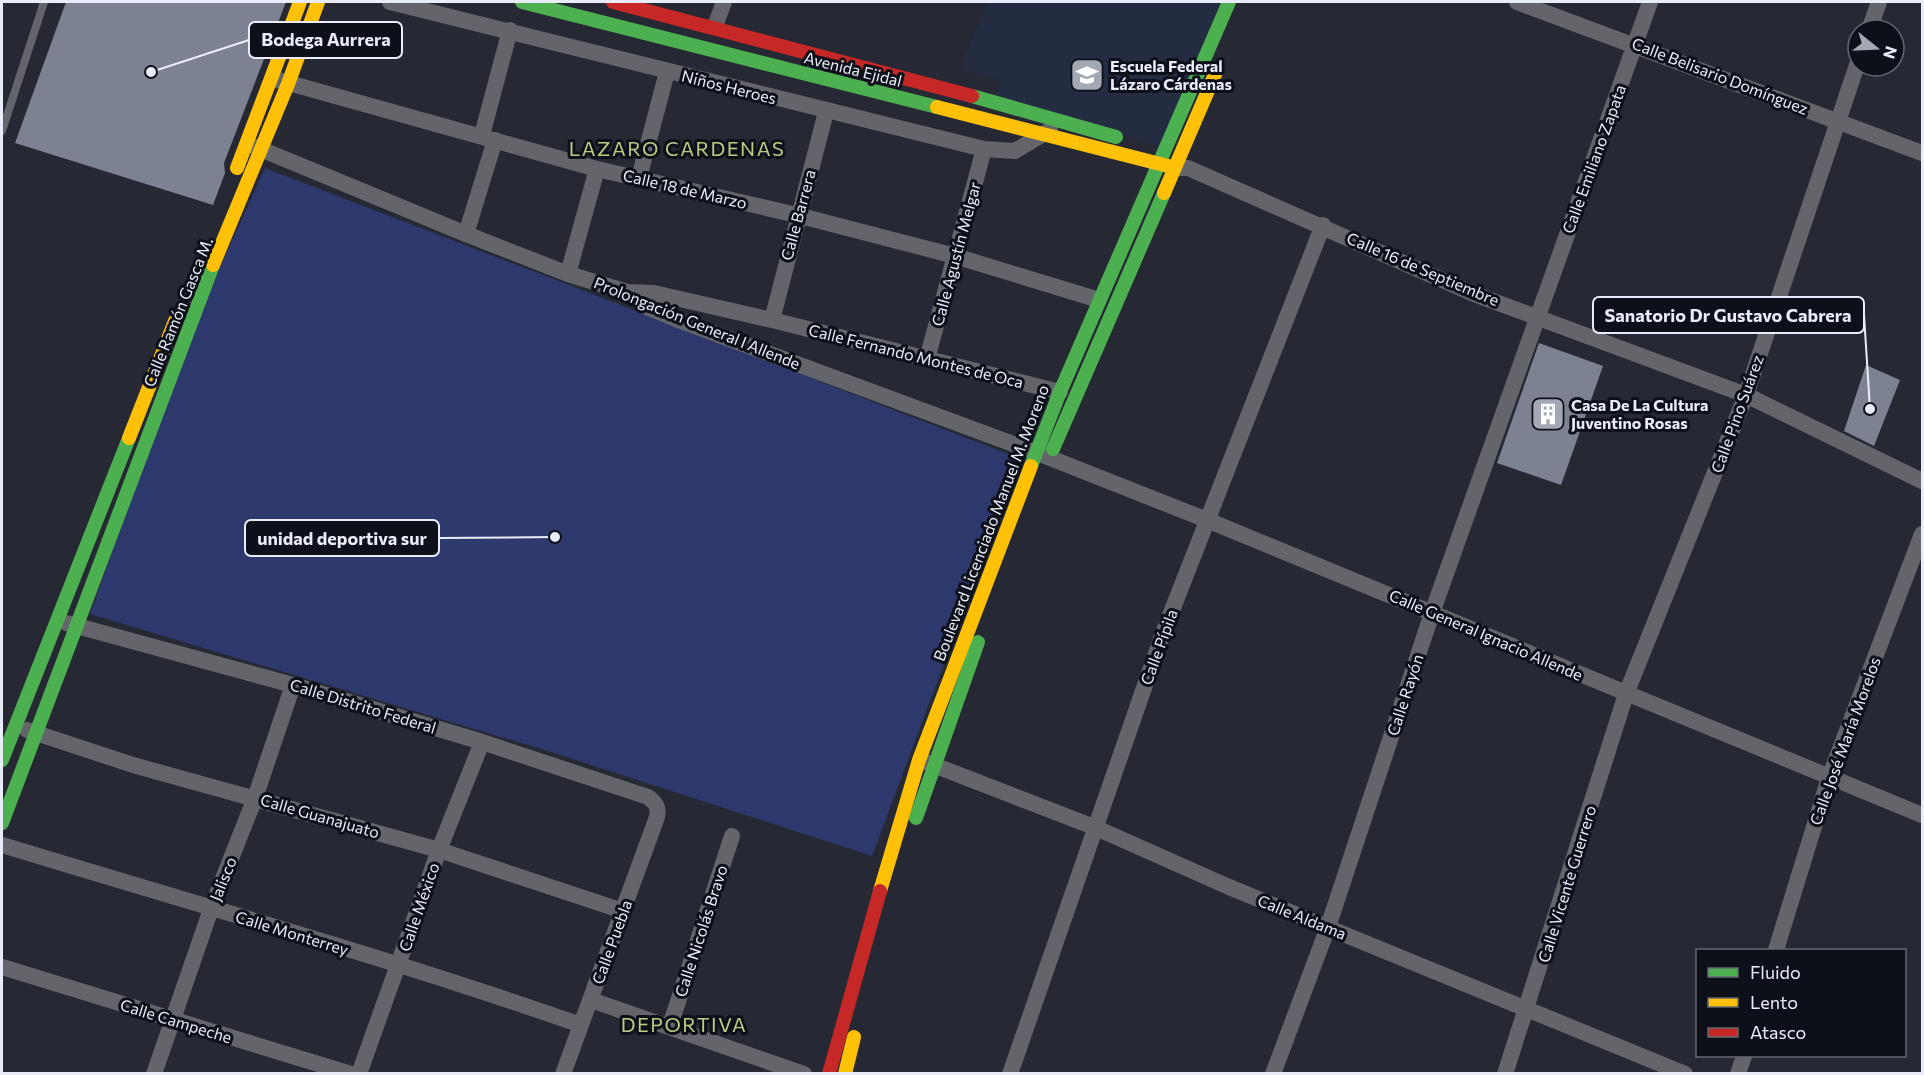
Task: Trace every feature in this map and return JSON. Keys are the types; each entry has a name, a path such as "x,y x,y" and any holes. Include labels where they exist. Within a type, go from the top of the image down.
{"main road":[{"name":"Calle Ramón Gasca M.","path":"280,81 300,2"},
{"name":"Calle Ramón Gasca M.","path":"2,823 254,147 280,81 318,2"},
{"name":"Avenida Ejidal","path":"522,2 1044,134 1174,162"},
{"name":"Avenida Ejidal","path":"613,2 716,26 1064,122 1174,162"},
{"name":"Boulevard Licenciado Manuel M. Moreno","path":"829,1074 885,872 927,762 974,654 1042,455 1060,392 1099,300 1174,162 1208,53 1229,2"},
{"name":"Boulevard Licenciado Manuel M. Moreno","path":"1042,455 1221,58 1208,53"},
{"name":"Calle Ramón Gasca M.","path":"230,185 254,147"},
{"name":"Calle Ramón Gasca M.","path":"2,760 182,303"},
{"path":"173,325 186,332"},
{"path":"97,517 115,524"},
{"name":"Boulevard Licenciado Manuel M. Moreno","path":"845,1074 883,928 914,822 927,762"}],"street":[{"name":"Niños Heroes","path":"390,2 510,30 826,112 984,149 1015,151 1064,122"},
{"path":"716,26 724,2"},
{"name":"Calle Belisario Domínguez","path":"1517,2 1636,44 1923,153"},
{"name":"Calle Emiliano Zapata","path":"1537,315 1650,2"},
{"path":"1873,18 1879,2"},
{"path":"466,234 489,138 510,30"},
{"path":"639,178 667,72"},
{"name":"Calle Pino Suárez","path":"1626,694 1746,395 1852,78"},
{"name":"Calle 18 de Marzo","path":"280,81 597,169 797,215 956,256 1099,300"},
{"name":"Calle Barrera","path":"772,320 797,215 826,112"},
{"name":"Prolongación General I Allende","path":"254,147 568,274 627,292 647,307 681,321 1042,455"},
{"name":"Calle Agustín Melgar","path":"927,359 984,149"},
{"name":"Calle 16 de Septiembre","path":"1174,162 1323,225 1474,294 1537,315 1746,395 1923,481"},
{"path":"568,274 597,169"},
{"name":"Calle Pípila","path":"1010,1074 1094,827 1207,520 1323,225"},
{"name":"Calle Fernando Montes de Oca","path":"627,292 654,293 772,320 1060,392"},
{"name":"Calle Rayón","path":"1273,1074 1328,927 1432,613 1537,315"},
{"name":"Calle General Ignacio Allende","path":"1042,455 1207,520 1923,815"},
{"name":"Calle José María Morelos","path":"1777,949 1829,778 1923,534"},
{"name":"Calle Distrito Federal","path":"59,620 74,631 293,685 482,742 648,797 659,810"},
{"name":"Jalisco","path":"154,1074 211,909 255,798 293,685"},
{"name":"Calle Vicente Guerrero","path":"1505,1074 1626,694"},
{"name":"Calle Guanajuato","path":"15,725 35,734 133,765 439,850 623,911"},
{"name":"Calle México","path":"359,1074 439,850 482,742"},
{"name":"Calle Aldama","path":"927,762 1094,827 1229,887 1685,1074"},
{"name":"Calle Puebla","path":"562,1074 659,810"},
{"name":"Calle Nicolás Bravo","path":"670,1026 732,836"},
{"name":"Calle Monterrey","path":"2,845 304,935 480,990 581,1025"},
{"name":"Calle Campeche","path":"2,968 351,1074"},
{"path":"591,1000 804,1074"},
{"path":"1738,1074 1744,1057"}],"lane":[{"path":"2,131 44,2"}],"shaded area":[{"name":"Escuela Federal Lázaro Cárdenas","path":"988,2 1222,2 1164,148 995,96 1001,81 960,68"},
{"path":"265,168 1021,459 872,856 548,751 90,614 190,333"}],"building":[{"path":"66,2 286,2 224,163 225,173 213,205 15,143"},
{"name":"Casa De La Cultura Juventino Rosas","path":"1539,343 1603,366 1561,485 1497,463"},
{"path":"1866,365 1900,380 1874,446 1844,431"}],"traffic: fast":[{"path":"522,2 937,107"},
{"path":"1031,466 1060,392 1229,2"},
{"path":"972,96 1116,137"},
{"path":"1053,449 1164,193"},
{"path":"2,823 213,265"},
{"path":"2,760 129,438"},
{"path":"916,818 978,642"}],"traffic: slow":[{"path":"237,168 300,2"},
{"path":"213,265 288,84 318,2"},
{"path":"1164,193 1216,72"},
{"path":"937,107 1172,167"},
{"path":"129,438 175,321"},
{"path":"880,891 919,760 1031,466"},
{"path":"845,1074 854,1037"}],"traffic: jam":[{"path":"613,2 972,96"},
{"path":"829,1074 880,891"}],"place":[{"name":"Bodega Aurrera","path":"151,72"},
{"name":"Escuela Federal Lázaro Cárdenas","path":"1087,75"},
{"name":"Sanatorio Dr Gustavo Cabrera","path":"1870,409"},
{"name":"Casa De La Cultura Juventino Rosas","path":"1548,414"},
{"name":"unidad deportiva sur","path":"555,537"}],"district":[{"name":"LAZARO CARDENAS","path":"677,149"},
{"name":"DEPORTIVA","path":"684,1025"}]}
